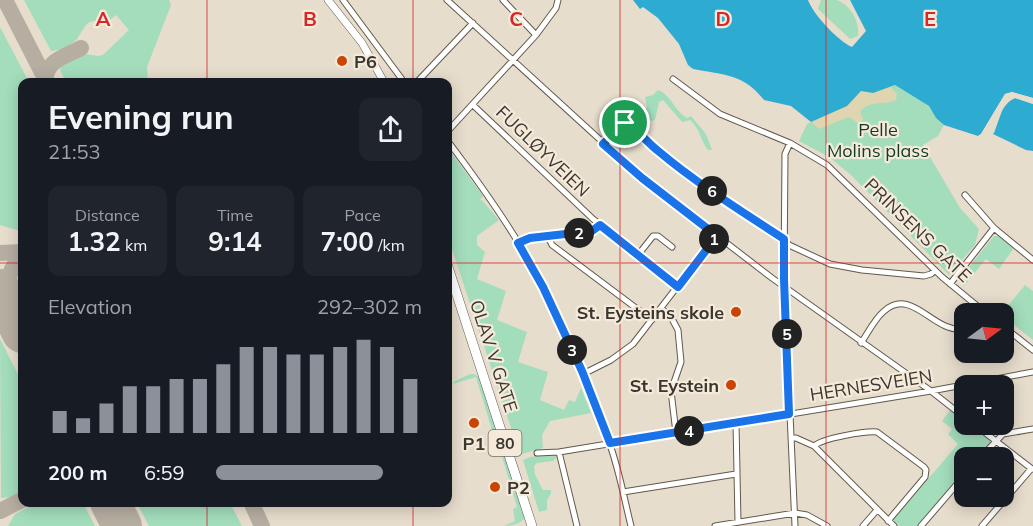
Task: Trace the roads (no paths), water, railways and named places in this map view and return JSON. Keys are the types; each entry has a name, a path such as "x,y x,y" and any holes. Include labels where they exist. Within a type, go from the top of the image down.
{"highway":[{"name":"OLAV V GATE","path":"452,279 532,526"}],"street":[{"path":"328,0 362,44 382,78"},
{"path":"343,0 401,78"},
{"path":"447,0 642,178 861,343 954,409"},
{"path":"503,0 536,35"},
{"path":"452,127 536,35 556,8 558,0"},
{"path":"421,78 473,23"},
{"name":"PRINSENS GATE","path":"673,79 720,114 790,143 827,165 843,178 935,270 973,303"},
{"name":"FUGLØYVEIEN","path":"473,105 600,225 678,287"},
{"path":"603,144 622,125 628,123 686,173 784,239 789,245 830,264 924,276 935,270"},
{"path":"790,143 785,154 784,239 795,526"},
{"path":"452,147 490,198 543,287 583,374 610,443 631,526"},
{"path":"965,195 994,228 1033,260"},
{"path":"518,243 530,238 592,231 600,225"},
{"path":"950,284 994,228"},
{"path":"638,255 652,236 658,236 672,247"},
{"path":"583,374 625,351 633,344 717,236"},
{"path":"548,237 552,245 652,320"},
{"path":"861,343 882,313 898,304 920,309 947,328 954,330"},
{"path":"661,308 676,322 679,338 681,362 671,391 676,433"},
{"path":"1014,335 1033,350"},
{"name":"HERNESVEIEN","path":"537,453 559,452 676,433 1033,372"},
{"path":"736,423 738,522"},
{"path":"990,447 1003,434 1033,429"},
{"path":"814,446 821,441 873,431 924,467 925,477 888,521"},
{"path":"982,526 1032,470 988,435"},
{"path":"791,438 814,446 894,526"},
{"path":"559,452 577,526"},
{"path":"623,492 736,474"},
{"path":"921,526 954,488"},
{"path":"863,526 878,510"},
{"path":"715,526 795,513 807,514 827,526"}],"water":[{"path":"633,0 808,0 827,26 852,47 866,31 850,0 1033,0 1033,98 1012,92 1005,94 978,136 944,125 936,118 929,106 895,85 873,93 861,91 847,106 811,122 791,106 764,100 741,80 693,69 688,65 679,44 658,18 643,7 640,9"},
{"path":"1015,98 1033,104 1033,151 1026,150 993,134 1006,104"}],"place":[{"name":"P6","path":"342,61"},
{"name":"St. Eysteins skole","path":"736,312"},
{"name":"St. Eystein","path":"731,385"},
{"name":"P1","path":"474,423"},
{"name":"P2","path":"495,487"}],"park label":[{"name":"Pelle Molins plass","path":"878,139"}]}
